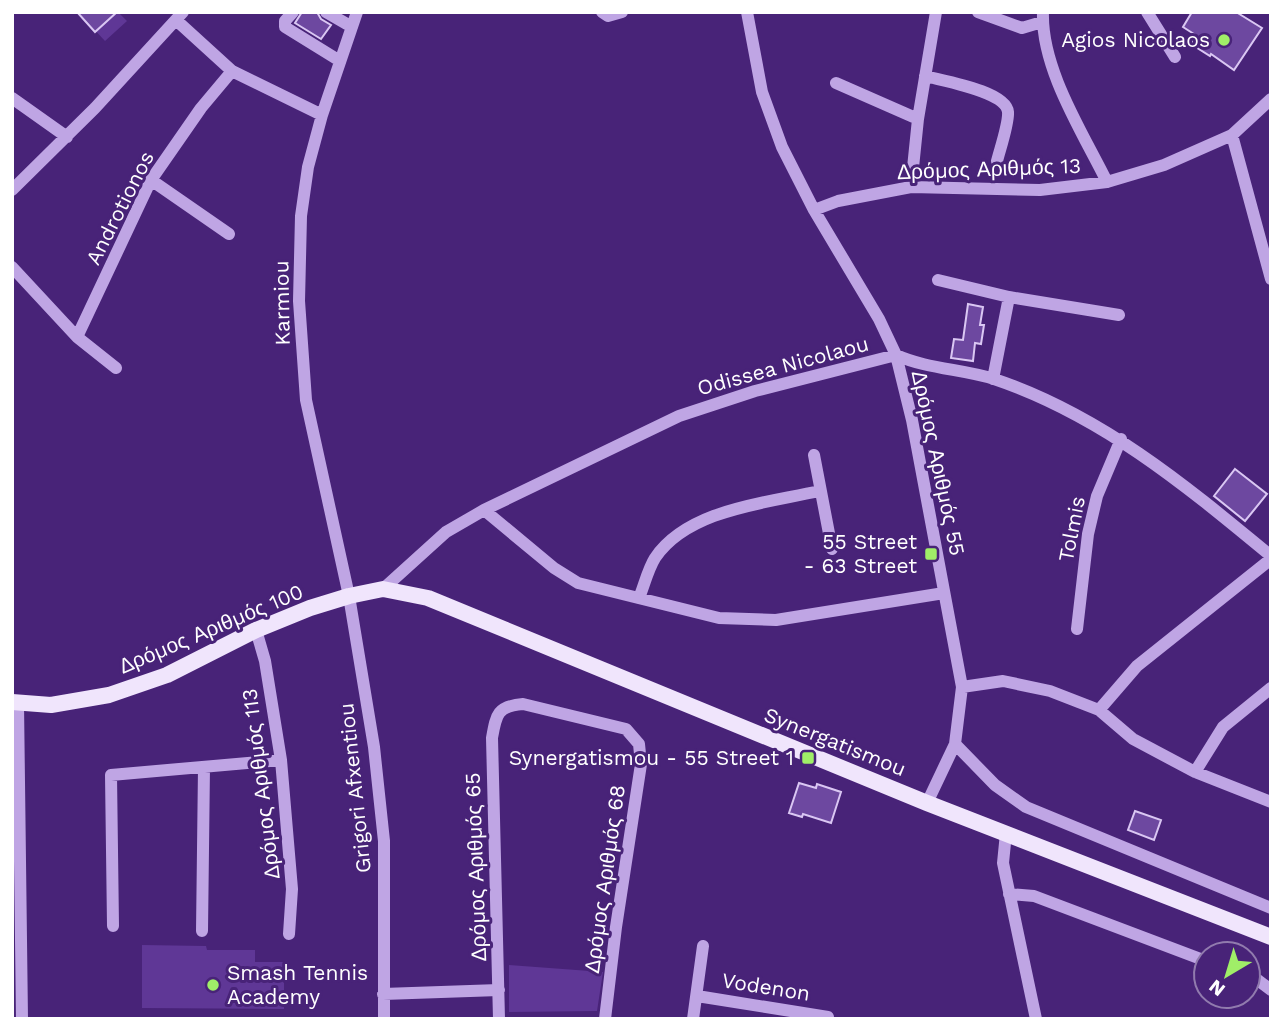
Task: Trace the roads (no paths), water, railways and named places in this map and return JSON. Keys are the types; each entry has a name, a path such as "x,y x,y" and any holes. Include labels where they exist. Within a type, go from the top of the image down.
{"main road":[{"name":"Δρόμος Αριθμός 100","path":"15,703 51,705 109,695 167,675 256,630 310,608 383,589"},
{"name":"Synergatismou","path":"383,589 428,598 927,803 1271,937"}],"street":[{"path":"293,12 285,21 285,27 340,61"},
{"path":"326,12 352,27"},
{"name":"Karmiou","path":"349,596 306,400 300,313 301,216 307,167 357,12"},
{"path":"601,12 608,16 622,12"},
{"path":"911,187 918,119 936,12"},
{"path":"978,12 1022,28 1042,17 1051,63 1107,183"},
{"path":"1147,12 1175,57"},
{"name":"Δρόμος Αριθμός 55","path":"748,13 762,92 782,147 814,210 879,319 896,355 912,420 962,687 955,744 927,803"},
{"path":"12,190 67,137 179,16 232,71 322,115"},
{"name":"Androtionos","path":"78,337 151,180 201,108 232,71"},
{"path":"925,76 990,94 1002,100 1008,112 997,161"},
{"path":"836,83 918,119"},
{"path":"12,98 67,137"},
{"name":"Δρόμος Αριθμός 13","path":"814,210 838,201 911,187 1040,190 1107,183 1164,165 1232,135 1271,99"},
{"path":"1232,135 1271,279"},
{"path":"151,180 229,234"},
{"path":"12,267 78,337 116,368"},
{"path":"938,279 1009,297 1119,315"},
{"path":"993,379 1009,297"},
{"name":"Odissea Nicolaou","path":"383,589 446,532 484,510 679,416 755,391 896,355 913,363 993,379 1078,414 1121,439 1178,480 1271,558"},
{"name":"Tolmis","path":"1077,629 1088,534 1097,496 1121,439"},
{"path":"814,455 832,549"},
{"path":"639,598 655,558 682,531 712,516 819,491"},
{"path":"484,510 554,568 578,583 719,618 776,620 944,593"},
{"path":"1099,710 1137,666 1271,558"},
{"name":"Grigori Afxentiou","path":"349,596 374,747 384,841 384,1019"},
{"name":"Δρόμος Αριθμός 113","path":"256,630 265,661 281,760 292,889 289,934"},
{"path":"962,687 1003,681 1051,691 1099,710 1133,739 1195,772 1271,803"},
{"path":"1195,772 1223,727 1271,688"},
{"path":"15,703 22,1019"},
{"name":"Δρόμος Αριθμός 68","path":"496,716 508,705 523,704 626,729 639,744 641,764 605,1019"},
{"name":"Δρόμος Αριθμός 65","path":"496,716 492,738 499,1019"},
{"path":"955,744 995,785 1026,807 1271,908"},
{"path":"113,926 111,775 281,760"},
{"path":"202,931 204,767"},
{"path":"1006,833 1003,863 1036,1019"},
{"path":"1009,894 1034,896 1192,956"},
{"path":"693,1019 703,946"},
{"path":"383,994 499,990"},
{"name":"Vodenon","path":"698,996 828,1017"}],"place":[{"name":"Agios Nicolaos","path":"1224,40"},
{"name":"55 Street - 63 Street","path":"931,554"},
{"name":"Synergatismou - 55 Street 1","path":"808,758"},
{"name":"Smash Tennis Academy","path":"213,985"}]}
